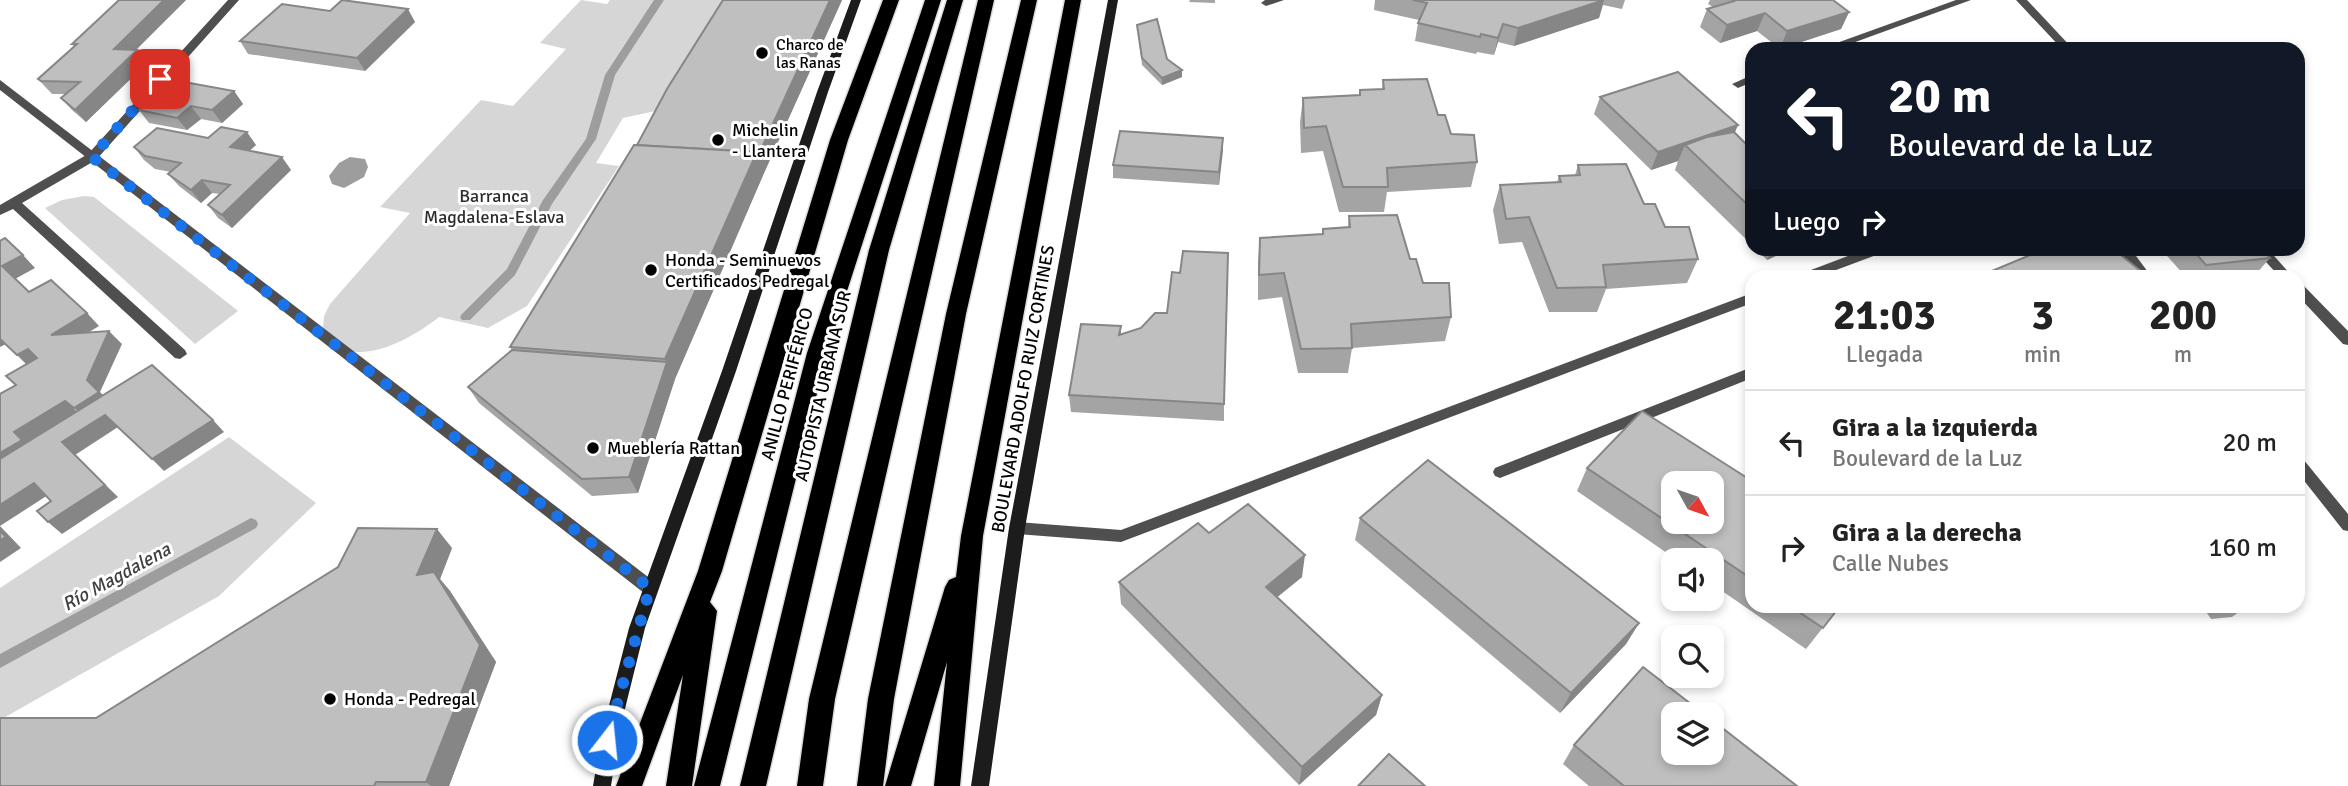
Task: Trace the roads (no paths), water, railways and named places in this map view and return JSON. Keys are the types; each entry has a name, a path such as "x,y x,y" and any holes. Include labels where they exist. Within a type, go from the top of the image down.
{"highway":[{"path":"629,786 721,538 839,140 891,0"},
{"name":"ANILLO PERIFÉRICO","path":"707,786 817,353 933,0"},
{"name":"AUTOPISTA URBANA SUR","path":"752,786 879,250 955,0"},
{"path":"810,786 822,699 986,0"},
{"path":"870,786 881,699 956,314 1029,0"},
{"path":"947,775 972,536 1073,0"},
{"path":"898,786 972,536"},
{"path":"680,786 710,571"}],"main road":[{"path":"602,786 607,740 650,588 729,372 856,0"},
{"name":"BOULEVARD ADOLFO RUIZ CORTINES","path":"980,786 1017,528 1113,0"}],"street":[{"path":"0,211 92,157 234,0"},
{"path":"1266,4 1279,0"},
{"path":"1845,42 1966,0"},
{"path":"2021,0 2061,42"},
{"path":"1738,84 1745,81"},
{"path":"0,84 650,588"},
{"path":"14,203 180,354"},
{"path":"1824,270 1862,256"},
{"path":"2129,256 2140,270"},
{"path":"2267,256 2280,270"},
{"path":"2305,295 2348,340"},
{"path":"1017,528 1121,536 1745,301"},
{"path":"1500,472 1745,375"},
{"path":"2305,472 2348,525"}],"waterway":[{"name":"Río Magdalena","path":"466,317 511,272 547,203 591,139 610,75 659,0"},
{"name":"Río Magdalena","path":"0,661 251,524"}],"place":[{"name":"Charco de las Ranas","path":"762,53"},
{"name":"Michelin - Llantera","path":"718,140"},
{"name":"Honda - Seminuevos Certificados Pedregal","path":"651,270"},
{"name":"Mueblería Rattan","path":"593,448"},
{"name":"Honda - Pedregal","path":"330,699"}],"park label":[{"name":"Barranca Magdalena-Eslava","path":"494,206"}]}
